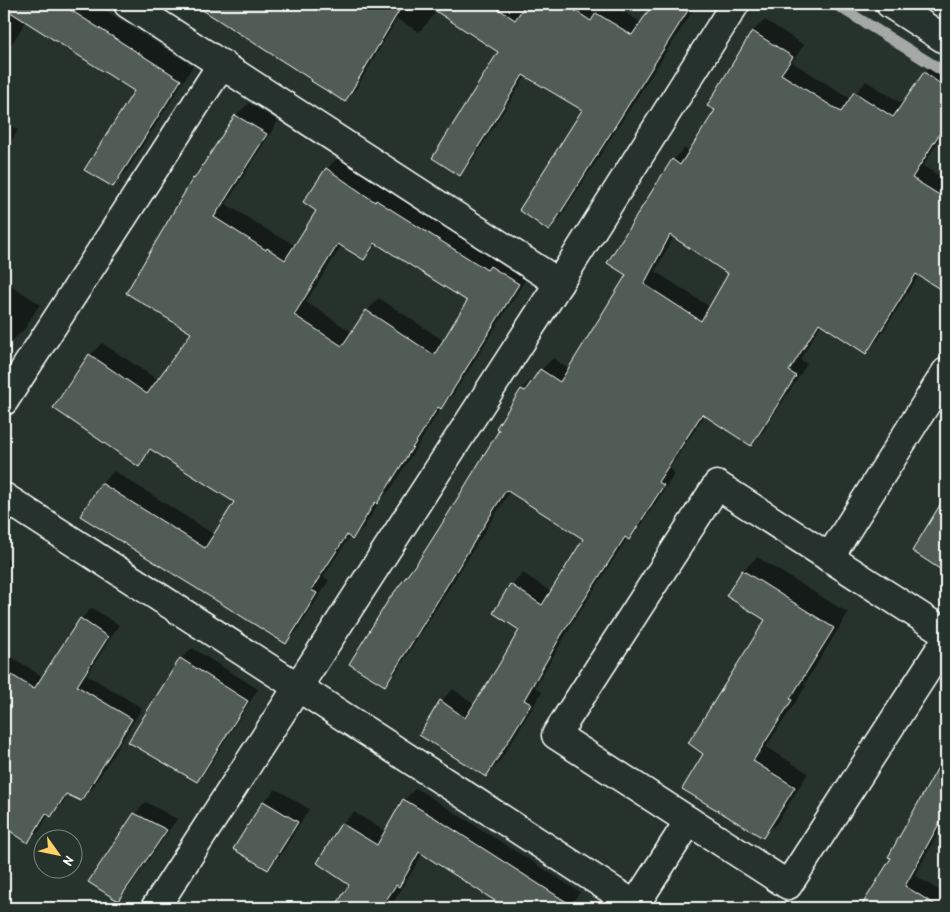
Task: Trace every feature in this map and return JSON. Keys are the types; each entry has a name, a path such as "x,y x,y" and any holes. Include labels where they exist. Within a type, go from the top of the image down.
{"street":[{"path":"128,4 559,283"},
{"path":"155,908 559,283 736,4"},
{"path":"890,4 946,40"},
{"path":"4,402 222,64"},
{"path":"829,558 946,372"},
{"path":"946,633 718,485 556,735 788,885 946,640"},
{"path":"4,497 634,906 689,821"}],"building":[{"path":"4,4 61,4 181,80 113,187 84,170 134,91 4,8"},
{"path":"193,4 403,4 345,102"},
{"path":"425,4 491,4 515,20 526,4 565,4 591,21 596,13 632,35 653,4 692,4 549,231 519,210 582,110 523,75 460,176 432,158 498,52"},
{"path":"752,31 793,57 781,74 841,112 854,92 893,117 924,72 946,88 946,123 912,178 946,199 946,293 916,274 866,354 819,323 789,371 796,376 751,446 702,414 658,482 664,485 629,540 625,537 562,634 524,700 531,704 486,777 419,735 440,700 465,718 497,668 519,630 493,613 510,584 542,605 583,539 506,490 385,686 349,664 389,599 419,560 440,527 499,430 496,428 521,389 525,391 540,369 560,382 626,275 607,263 672,159 680,165 715,110 707,106","holes":["670,235 728,274 701,321 644,284"]},
{"path":"235,115 267,134 214,217 266,250 267,248 285,260 316,211 303,202 326,168 375,202 376,200 487,270 490,266 519,284 441,409 438,407 377,504 375,502 352,540 347,535 311,590 317,593 286,644 80,516 101,483 205,548 234,502 150,449 139,467 53,408 89,354 147,394 191,333 126,293 194,179","holes":["375,243 467,301 434,355 366,310 342,346 294,315 338,244 364,260"]},
{"path":"946,495 946,573 912,551"},
{"path":"742,570 834,628 790,699 792,700 753,761 795,787 763,838 682,789 703,754 688,743 765,620 726,596"},
{"path":"80,618 108,637 77,686 132,719 81,801 66,794 51,817 46,813 36,830 32,830 32,836 28,843 4,827 4,670 34,689"},
{"path":"180,658 248,701 197,782 128,742"},
{"path":"946,753 946,811 905,886 940,908 860,908 891,858 888,857"},
{"path":"403,799 576,908 506,908 419,852 399,887 396,885 381,908 334,908 349,885 317,863 341,823 377,845"},
{"path":"263,801 298,822 268,870 233,849"},
{"path":"134,813 167,830 118,901 88,882"}],"waterway":[{"path":"835,4 946,73"}]}
